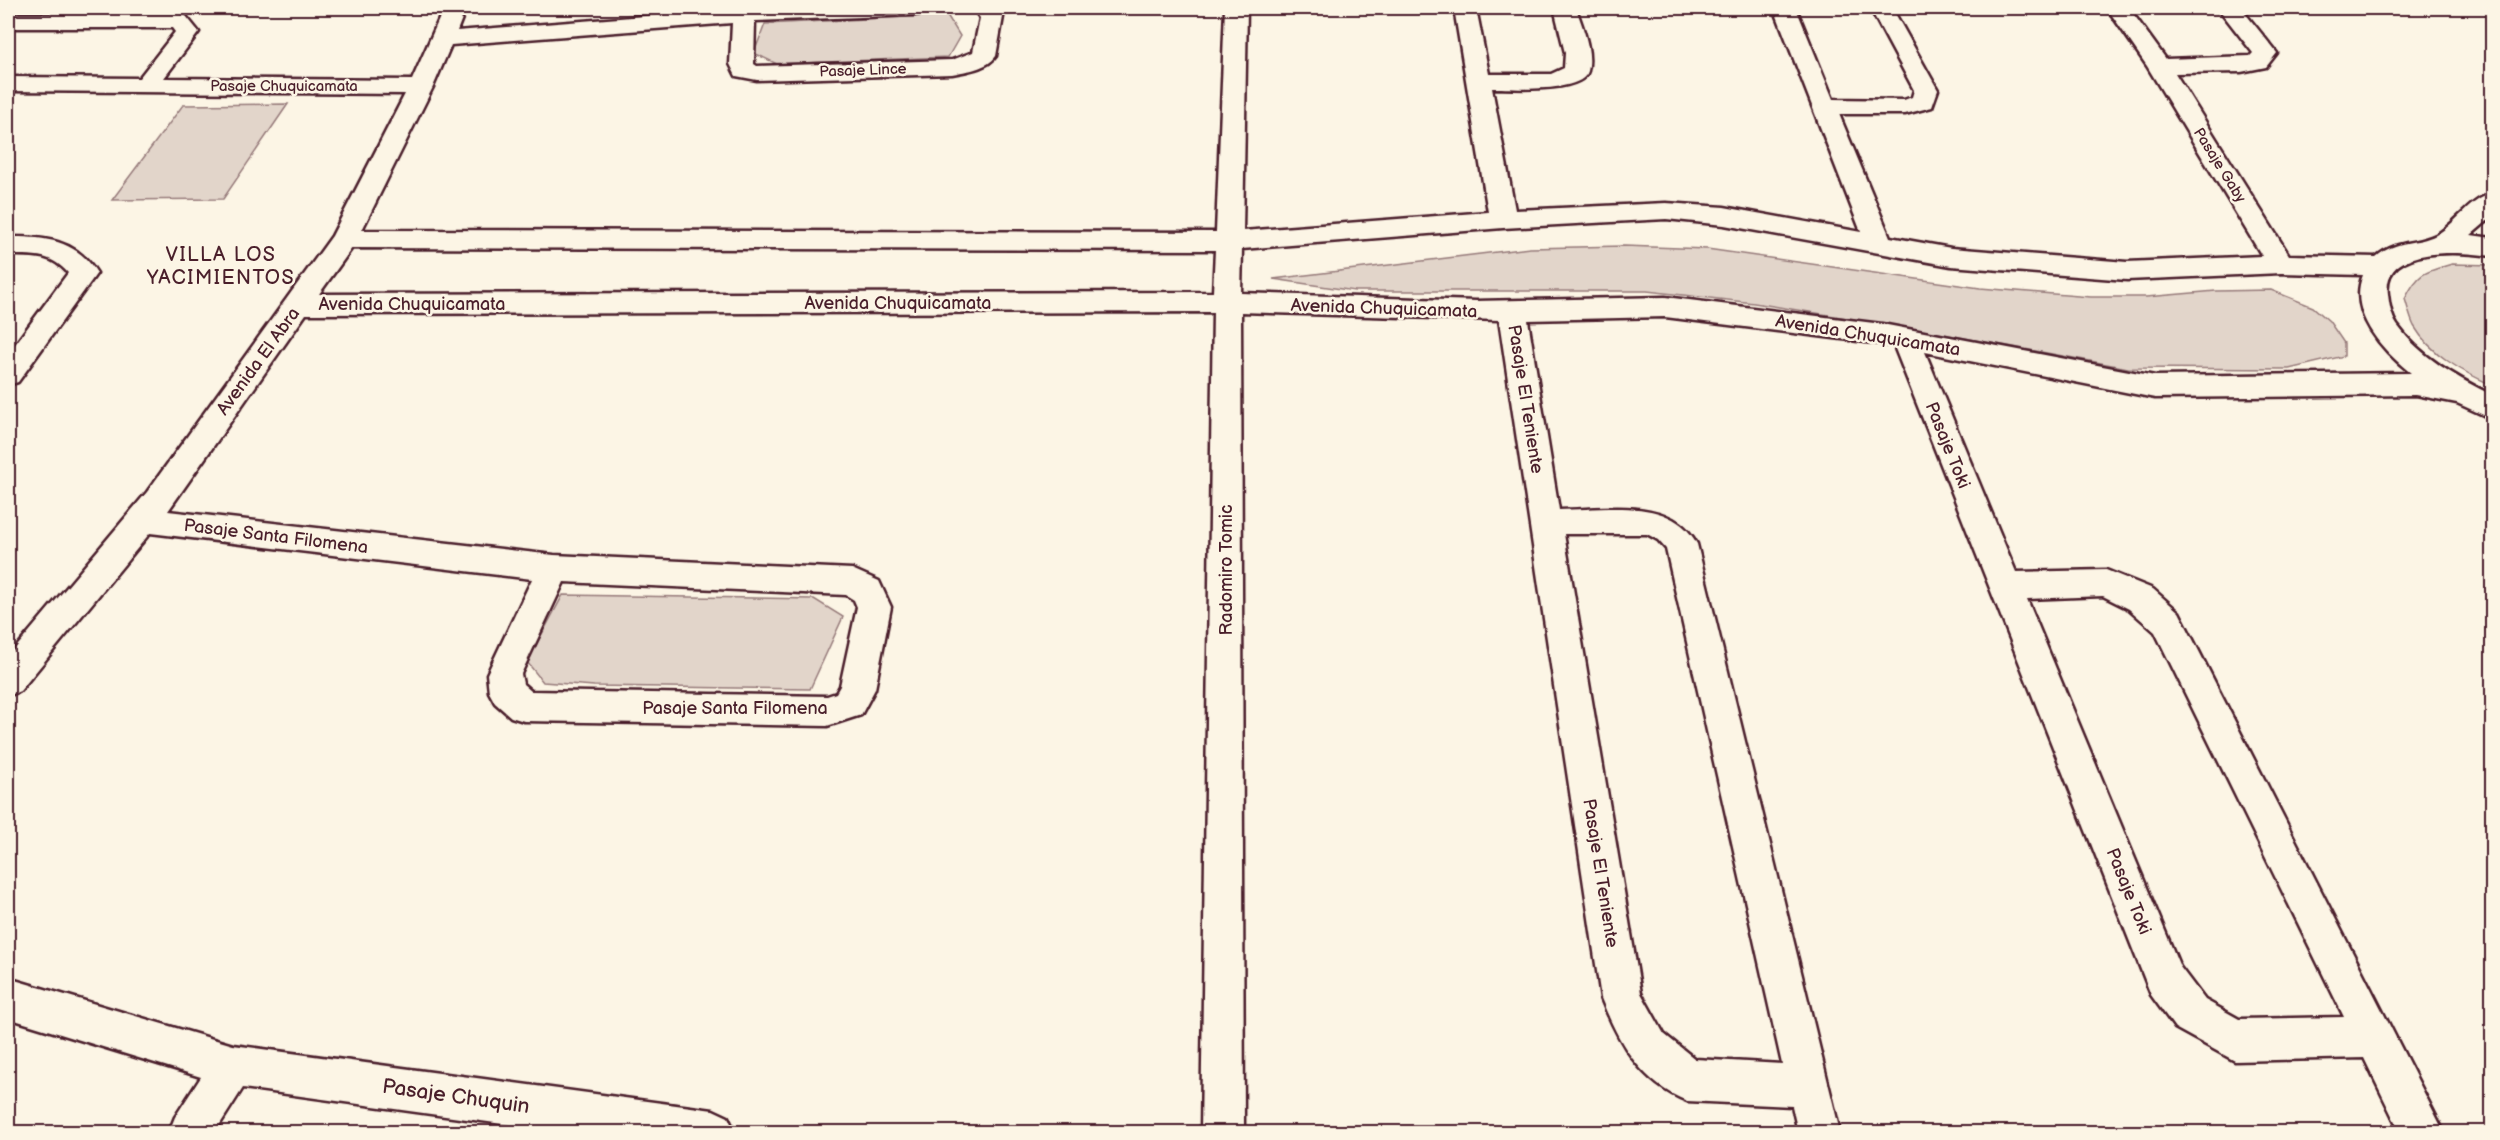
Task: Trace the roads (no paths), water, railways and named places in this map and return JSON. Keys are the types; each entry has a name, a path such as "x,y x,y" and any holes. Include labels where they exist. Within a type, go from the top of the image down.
{"street":[{"name":"Avenida El Abra","path":"8,681 142,520 344,239 421,87 455,8"},
{"path":"442,39 744,15 914,8"},
{"name":"Pasaje Lince","path":"744,15 742,64 744,71 757,73 952,67 972,62 984,56 992,17 984,8"},
{"name":"Radomiro Tomic","path":"1223,1132 1227,302 1236,8"},
{"path":"1465,8 1503,219"},
{"path":"1478,81 1556,81 1576,72 1577,53 1565,8"},
{"path":"1785,8 1879,243"},
{"path":"1826,106 1905,107 1923,102 1926,90 1881,8"},
{"name":"Pasaje Gaby","path":"2118,8 2159,66 2281,264"},
{"path":"2159,66 2241,65 2258,62 2265,53 2229,8"},
{"path":"8,21 178,21 187,32 147,85"},
{"name":"Pasaje Chuquicamata","path":"8,84 421,87"},
{"path":"2443,243 2477,218 2493,202"},
{"path":"344,239 1228,240 1503,219 1666,211 1724,216 1951,257 2127,271 2281,264 2380,266 2405,250 2443,243 2493,247"},
{"path":"8,246 45,246 70,256 83,273 8,375"},
{"name":"Avenida Chuquicamata","path":"2380,266 2371,292 2382,326 2414,361 2462,393 2493,408"},
{"name":"Avenida Chuquicamata","path":"299,304 1227,302 1512,311 1665,308 1905,338 2155,387 2416,384 2462,393"},
{"name":"Pasaje El Teniente","path":"1512,311 1621,998 1649,1049 1687,1080 1808,1086"},
{"name":"Pasaje Toki","path":"1905,338 2165,981 2190,1014 2235,1040 2375,1037"},
{"name":"Pasaje Santa Filomena","path":"142,520 554,568 852,582 867,591 874,607 857,689 848,704 827,711 524,706 507,692 504,674 554,568"},
{"path":"1545,522 1652,522 1669,531 1681,544 1819,1132"},
{"path":"2005,586 2106,584 2141,599 2167,622 2422,1132"},
{"name":"Pasaje Chuquin","path":"8,998 233,1066 713,1132"},
{"path":"190,1132 233,1066"}],"district":[{"name":"VILLA LOS YACIMIENTOS","path":"221,266"}]}
